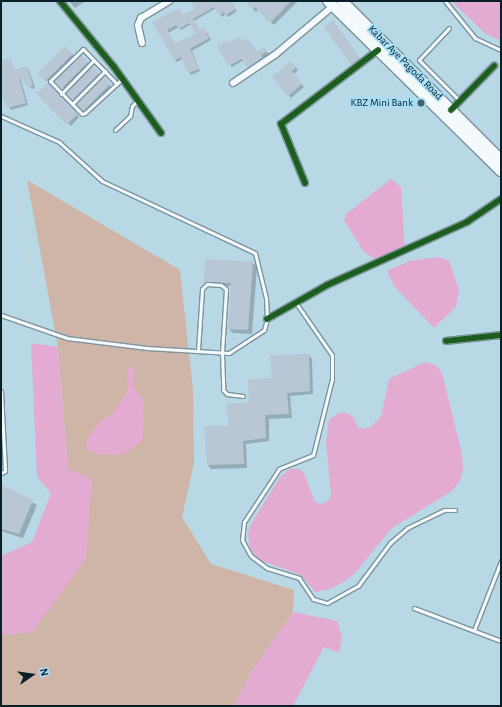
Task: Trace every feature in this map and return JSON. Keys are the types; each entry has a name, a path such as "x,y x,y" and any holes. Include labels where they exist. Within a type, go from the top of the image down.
{"main road":[{"name":"Kabar Aye Pagoda Road","path":"342,1 376,43"},
{"name":"Kabar Aye Pagoda Road","path":"330,4 376,43 501,160"},
{"name":"Kabar Aye Pagoda Road","path":"452,115 501,171"}],"street":[{"path":"60,1 123,78 161,133"},
{"path":"142,43 138,25 141,18 169,1"},
{"path":"233,84 276,54 330,4"},
{"path":"305,183 281,124 376,43"},
{"path":"452,115 460,101 494,66"},
{"path":"267,319 295,301 375,262 407,248 430,241 467,222 501,199"},
{"path":"446,341 501,336"}],"lane":[{"path":"445,1 475,38 501,50"},
{"path":"449,28 419,60 460,101"},
{"path":"117,84 83,49 50,81 61,94 85,113 117,84 123,78"},
{"path":"61,94 94,60"},
{"path":"72,104 105,71"},
{"path":"114,130 130,116 132,106 138,100"},
{"path":"1,116 59,142 102,181 255,253 266,298 267,319 264,330 229,352 222,352 147,348 67,338 1,315"},
{"path":"198,350 202,289 208,284 221,285 226,289 222,352 223,390 227,394 243,396"},
{"path":"295,301 332,355 332,379 313,455 279,469 244,522 242,540 251,556 266,568 299,578 313,600 327,603 358,586 390,543 407,528 444,510 455,510"},
{"path":"1,391 5,471 1,472"},
{"path":"474,630 501,561"},
{"path":"414,608 501,641"}],"path":[{"path":"1,126 38,292"}],"shaded area":[{"path":"451,1 501,1 501,41 485,33"},
{"path":"391,179 401,187 405,251 379,261 364,252 344,220 346,214"},
{"path":"27,180 180,270 193,390 194,463 182,517 211,564 294,590 293,612 252,671 234,706 1,706 1,635 32,632 68,469 58,347"},
{"path":"439,257 449,261 459,290 456,307 434,328 394,286 387,271 409,261"},
{"path":"31,343 58,347 68,469 92,479 86,559 32,632 1,635 1,556 32,542 51,493 37,477"},
{"path":"425,362 436,365 442,373 462,454 463,469 460,481 452,491 392,528 355,573 344,582 330,589 315,592 301,575 259,560 250,548 248,534 251,524 280,477 290,469 299,469 304,473 315,502 321,504 328,501 331,495 326,442 329,420 339,413 347,413 353,417 358,427 364,429 371,427 381,416 389,379"},
{"path":"128,366 134,369 133,388 143,398 144,424 142,441 121,455 98,454 86,449 87,439 99,422 113,413 127,393"},
{"path":"293,612 337,621 342,638 339,653 324,647 293,706 234,706 252,671"}],"building":[{"path":"190,1 231,1 236,9 225,15 224,12 219,15 214,7 193,19 198,29 204,28 209,38 190,49 199,69 188,73 181,57 175,60 152,22 179,8 183,15 195,9","holes":["189,23 195,34 175,44 167,30 176,25 179,29"]},
{"path":"248,1 291,1 270,23 255,7 253,9 248,5"},
{"path":"333,20 360,59 351,65 324,26"},
{"path":"239,36 242,42 247,38 256,52 264,47 267,51 261,55 262,58 248,68 241,58 228,65 217,46 228,40 230,43"},
{"path":"65,46 73,54 45,81 37,74"},
{"path":"81,55 88,62 62,88 55,81"},
{"path":"10,58 14,70 27,66 33,86 29,87 19,77 26,103 7,108 1,94 1,60"},
{"path":"291,61 296,67 292,71 302,84 288,96 272,77"},
{"path":"92,66 99,73 73,99 66,92"},
{"path":"103,77 110,84 83,111 76,104"},
{"path":"48,83 78,114 66,125 36,94"},
{"path":"205,259 253,262 248,330 228,329 231,283 204,282"},
{"path":"309,354 310,391 287,393 289,414 265,415 266,438 243,441 244,464 207,465 204,426 229,426 226,404 249,402 248,379 272,378 270,355"},
{"path":"1,485 33,500 19,534 1,529"}],"cycle path":[{"path":"60,1 114,67 161,133"},
{"path":"305,183 281,124 378,50"},
{"path":"451,110 494,66"},
{"path":"267,319 327,285 467,222 501,199"},
{"path":"446,341 501,335"}],"place":[{"name":"KBZ Mini Bank","path":"421,103"}]}
